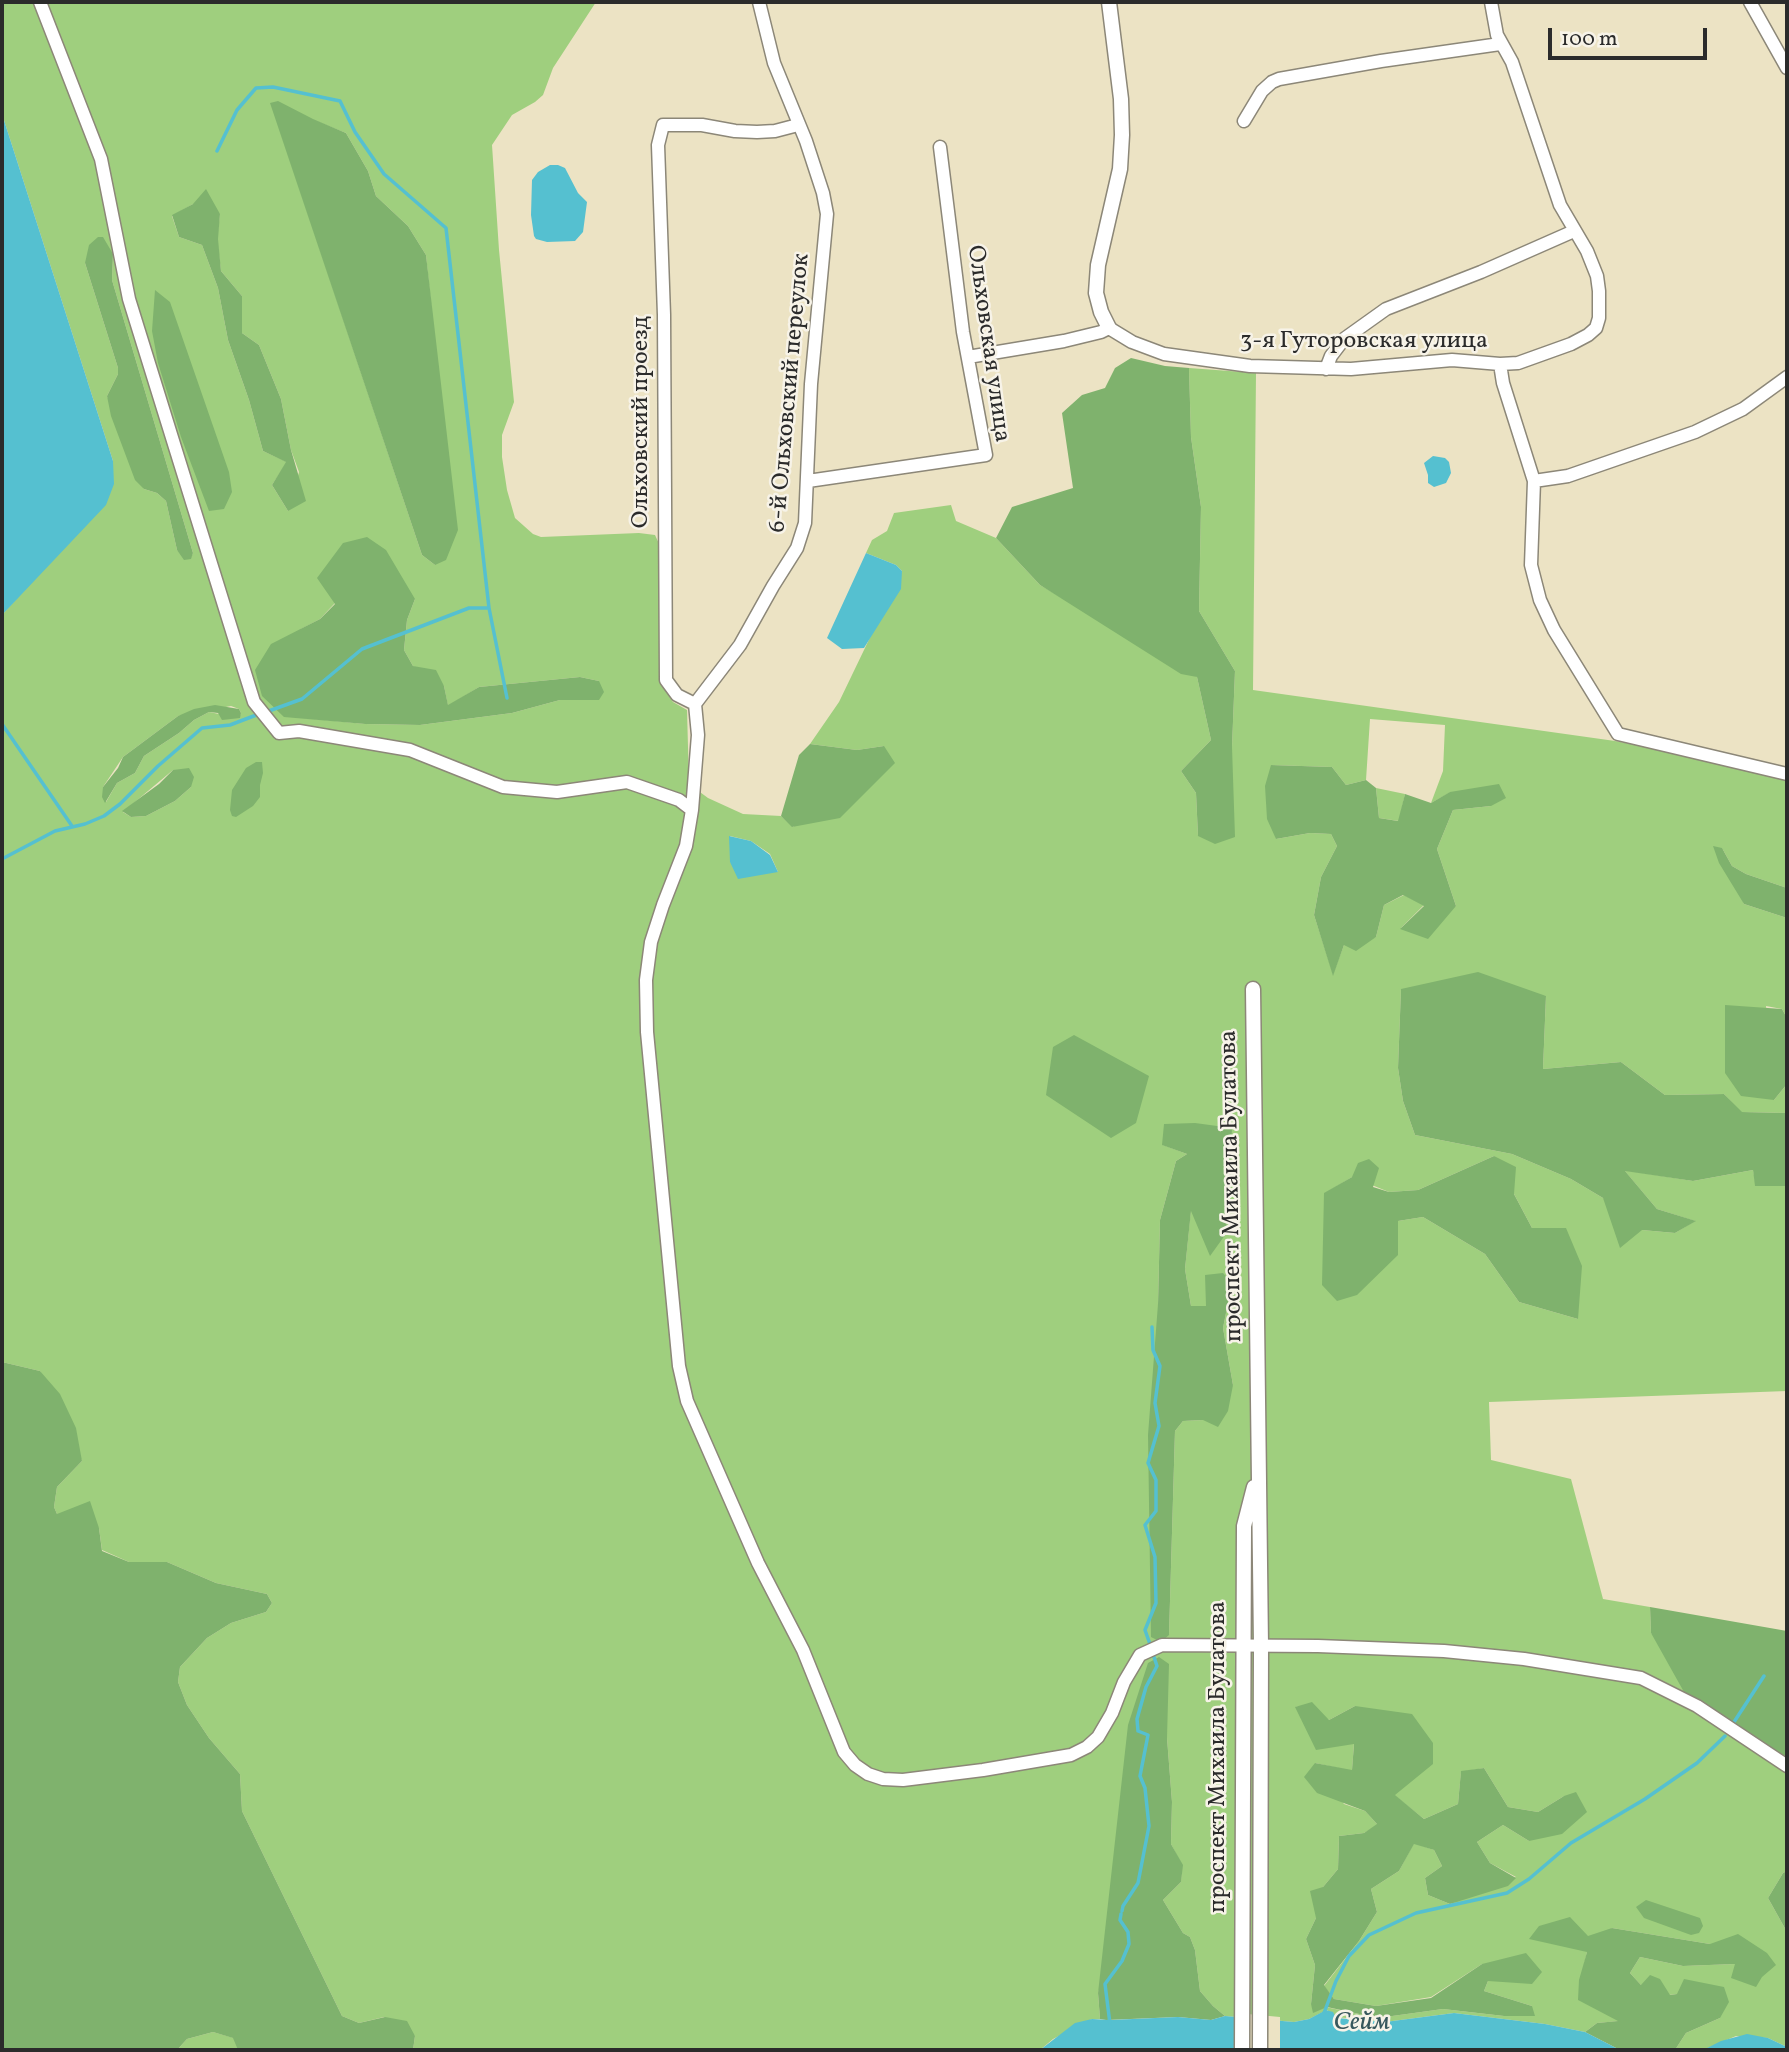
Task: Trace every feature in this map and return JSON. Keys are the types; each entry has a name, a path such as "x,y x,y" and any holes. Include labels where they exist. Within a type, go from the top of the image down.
{"street":[{"path":"40,2 101,159 129,299 254,702 279,733 299,732 410,751 503,788 557,792 627,782 679,800 692,810"},
{"name":"6-й Ольховский переулок","path":"695,704 740,645 797,548 805,523 811,384 827,214 823,193 774,63 759,2"},
{"path":"968,357 1064,341 1110,328 1101,312 1096,293 1098,265 1119,169 1122,135 1121,99 1109,2"},
{"path":"1326,369 1331,356 1344,339 1386,309 1481,272 1574,231 1560,205 1512,62 1500,44 1491,2"},
{"path":"1750,2 1787,68"},
{"path":"1244,121 1262,91 1279,79 1500,44"},
{"name":"Ольховский проезд","path":"695,704 677,695 666,680 664,315 658,145 663,125 702,125 757,132 798,125"},
{"name":"Ольховская улица","path":"808,481 986,455 963,332 940,147"},
{"name":"3-я Гуторовская улица","path":"1110,328 1132,342 1164,354 1250,366 1326,369 1452,360 1518,363 1571,344 1588,335 1598,324 1600,308 1597,276 1587,251 1574,231"},
{"name":"3-я Гуторовская улица","path":"1500,364 1503,383 1534,481 1531,565 1540,600 1554,631 1618,734 1787,774"},
{"path":"1534,481 1568,476 1695,432 1743,409 1787,377"},
{"path":"695,704 698,735 686,846 651,942 646,980 648,1032 679,1366 687,1401 758,1563 803,1650 845,1752 855,1765 868,1774 883,1779 903,1780 1070,1755 1098,1738 1140,1655 1162,1645 1318,1646 1444,1651 1524,1658 1641,1678 1697,1706 1787,1766"},
{"name":"проспект Михаила Булатова","path":"1254,989 1261,1646 1260,2050"},
{"name":"проспект Михаила Булатова","path":"1241,2050 1244,1526 1259,1466"}],"green space":[{"path":"2,2 596,2 553,68 543,95 512,115 492,145 514,402 502,435 507,490 515,518 533,534 541,537 639,533 655,535 661,548 660,669 669,696 673,702 687,710 689,784 708,798 743,814 781,816 793,827 884,746 857,750 810,744 839,702 902,571 896,565 866,553 872,540 887,531 894,513 951,505 956,521 996,538 1040,585 1197,677 1211,740 1181,771 1196,793 1198,836 1232,747 1235,671 1199,611 1201,507 1191,437 1189,368 1256,373 1253,690 1615,741 1787,774 1787,888 1746,874 1732,866 1722,848 1744,904 1787,918 1787,1018 1782,1009 1766,1006 1774,1100 1787,1084 1787,1113 1741,1112 1724,1094 1665,1095 1621,1062 1543,1069 1546,996 1401,989 1398,1068 1403,1101 1415,1135 1512,1154 1571,1179 1603,1198 1642,1230 1675,1233 1695,1221 1657,1209 1624,1170 1693,1181 1753,1170 1756,1186 1787,1186 1787,1391 1489,1402 1491,1460 1571,1479 1603,1599 1650,1607 1651,1633 1767,1747 1787,1757 1787,1871 1783,1873 1768,1898 1787,1932 1787,2047 1768,2038 1736,2036 1703,2050 1675,2050 1686,2033 1720,2018 1677,1994 1669,1995 1641,1985 1630,1973 1640,1957 1683,1966 1735,1964 1762,1977 1710,1944 1612,1928 1587,1952 1584,1965 1619,2021 1597,2023 1585,2032 1545,2024 1454,2013 1385,2022 1336,2017 1327,2010 1309,2019 1294,2022 1225,2016 1200,1991 1195,1950 1190,1937 1183,1933 1163,1900 1181,1882 1182,1865 1171,1844 1172,1802 1167,1738 1098,1993 1100,2019 1092,2019 1053,2039 1040,2050 413,2050 415,2036 384,2017 359,2023 342,2016 242,1811 240,1774 209,1738 187,1705 178,1682 180,1667 207,1638 231,1623 266,1612 272,1603 267,1594 216,1583 167,1562 129,1562 102,1550 99,1528 57,1514 54,1507 57,1487 82,1461 40,1371 2,1362 2,615 25,589 113,461 2,114","holes":["271,103 346,133 368,171 376,196 408,226 426,255 436,352 435,565 422,555","193,204 220,214 217,239 221,271 242,296 242,333 259,345 281,399 291,450 299,472 288,511 272,485 287,462 263,451 228,340 218,288 202,245 179,237 172,216","113,254 112,280 193,553 190,559 177,550 166,501 157,493 144,489 107,396 118,374 85,263","415,599 407,620 404,650 413,666 444,686 448,706 479,687 580,677 599,681 599,700 560,700 512,713 420,725 365,724 284,716 301,629 320,619 335,603","231,706 239,709 239,718 209,712 194,720 144,756 135,773 117,783 106,802 103,787 123,757 178,716","1370,719 1445,725 1443,771 1431,803 1451,792 1491,806 1453,810 1437,849 1456,906 1401,928 1424,905 1404,895 1384,905 1376,937 1344,945 1333,974 1314,915 1321,877 1337,846 1331,834 1310,833 1276,839 1271,765 1332,767 1346,785 1366,780","173,770 191,787 175,801 146,816 131,817 123,812","730,836 751,841 770,854 778,872 730,862","1232,1128 1231,1179 1225,1216 1228,1232 1191,1209 1185,1269 1191,1306 1206,1306 1232,1283 1223,1328 1233,1385 1203,1420 1183,1421 1175,1431 1169,1635 1158,1304 1160,1220 1176,1161 1187,1154 1163,1145","1494,1156 1578,1319 1519,1302 1485,1254 1423,1217 1398,1221 1324,1194 1352,1177 1389,1192 1418,1190","1296,1706 1329,1720 1355,1706 1394,1795 1424,1819 1458,1804 1461,1772 1484,1768 1508,1807 1538,1812 1564,1796 1529,1841 1503,1825 1477,1842 1490,1863 1516,1877 1450,1904 1428,1895 1425,1878 1442,1866 1434,1850 1414,1843 1399,1871 1371,1889 1377,1912 1359,1941 1324,1986 1334,1999 1376,2006 1431,1997 1482,1964 1488,1981 1484,1991 1532,2006 1504,2016 1443,2009 1385,2017 1311,2004 1315,1965 1306,1939 1316,1918 1323,1887 1338,1869 1339,1836 1364,1833 1378,1825 1365,1811 1344,1804 1315,1763 1352,1771 1354,1743"]},
{"path":"278,101 346,133 368,171 376,196 408,226 426,255 458,530 446,560 435,565 422,555 270,103"},
{"path":"206,189 220,214 218,239 221,271 242,296 242,333 259,345 281,399 291,450 306,501 288,511 272,485 286,462 263,451 228,340 218,288 202,245 179,237 172,215 193,204"},
{"path":"98,237 103,237 113,254 112,280 193,553 191,559 184,560 177,550 166,501 157,493 144,489 135,480 111,416 107,396 118,374 118,368 85,263 89,245"},
{"path":"155,290 170,302 229,472 232,492 224,509 209,511 181,437 158,363 152,331"},
{"path":"1131,358 1165,366 1189,368 1191,437 1201,507 1199,611 1235,671 1232,747 1235,837 1215,844 1198,836 1196,793 1181,771 1211,740 1197,677 1181,674 1040,585 996,538 1012,507 1073,488 1062,413 1082,395 1105,388 1115,368"},
{"path":"367,537 386,550 415,599 407,620 404,650 413,666 436,670 444,686 448,705 479,687 580,677 599,681 604,692 599,700 560,700 512,713 420,725 365,724 284,717 262,696 255,670 271,644 320,619 335,604 317,578 343,543"},
{"path":"215,705 239,709 240,718 222,720 218,713 209,712 194,720 144,756 135,773 117,783 105,803 102,797 103,787 123,757 178,716 194,709"},
{"path":"810,744 857,750 884,746 895,763 840,818 792,827 781,816 799,755"},
{"path":"256,762 262,762 260,797 253,806 236,817 232,816 232,790 246,768"},
{"path":"1271,765 1332,767 1346,785 1366,780 1376,788 1379,818 1398,821 1405,794 1431,803 1450,792 1499,784 1506,798 1491,806 1453,810 1437,849 1456,906 1428,939 1400,929 1424,906 1403,895 1384,905 1376,937 1356,951 1344,945 1333,976 1314,915 1321,877 1337,846 1331,834 1310,833 1276,839 1267,819 1265,786"},
{"path":"189,768 194,777 191,787 175,801 146,816 131,817 122,811 159,784 173,770"},
{"path":"1376,788 1405,794 1399,821 1379,818"},
{"path":"1713,846 1722,848 1732,866 1746,874 1787,888 1787,918 1744,904 1719,863"},
{"path":"1478,972 1546,996 1543,1069 1621,1062 1665,1095 1724,1094 1742,1112 1787,1113 1787,1186 1755,1186 1753,1170 1693,1181 1625,1171 1657,1209 1696,1221 1675,1233 1642,1230 1620,1248 1603,1198 1571,1179 1512,1154 1415,1135 1403,1101 1398,1068 1401,989"},
{"path":"1725,1005 1782,1009 1787,1018 1787,1084 1774,1100 1741,1096 1725,1073"},
{"path":"1074,1035 1149,1076 1136,1123 1111,1138 1046,1095 1053,1047"},
{"path":"1195,1123 1232,1128 1231,1179 1225,1216 1228,1231 1210,1256 1191,1211 1185,1269 1191,1306 1206,1306 1205,1275 1223,1273 1232,1283 1223,1328 1233,1385 1228,1411 1218,1427 1203,1420 1183,1421 1175,1431 1169,1635 1161,1642 1151,1637 1148,1435 1158,1304 1160,1220 1176,1161 1187,1154 1162,1145 1164,1124"},
{"path":"1494,1156 1516,1167 1514,1194 1532,1228 1566,1228 1582,1266 1578,1319 1519,1302 1485,1254 1423,1217 1398,1221 1398,1255 1357,1295 1337,1301 1322,1285 1324,1193 1352,1177 1358,1163 1369,1159 1379,1168 1373,1187 1389,1192 1418,1190"},
{"path":"2,1362 40,1371 60,1394 76,1428 82,1461 57,1487 54,1507 57,1514 90,1501 99,1528 102,1551 129,1562 167,1562 216,1583 267,1594 272,1603 266,1612 231,1623 207,1638 180,1667 178,1682 187,1705 209,1738 240,1774 242,1811 342,2016 359,2023 385,2017 407,2021 415,2036 413,2050 238,2050 233,2038 213,2032 187,2039 177,2050 2,2050"},
{"path":"1650,1607 1787,1631 1787,1757 1767,1747 1684,1692 1651,1633"},
{"path":"1159,1657 1169,1664 1167,1738 1172,1802 1171,1844 1183,1865 1181,1882 1163,1900 1183,1933 1190,1937 1195,1950 1200,1991 1225,2016 1211,2020 1178,2017 1106,2020 1100,2019 1098,1993 1128,1725 1148,1663"},
{"path":"1312,1702 1329,1720 1355,1706 1412,1714 1433,1743 1433,1764 1395,1795 1424,1819 1458,1804 1461,1771 1484,1768 1508,1807 1538,1812 1576,1792 1587,1812 1562,1834 1529,1841 1503,1825 1477,1842 1490,1863 1516,1878 1508,1886 1450,1904 1428,1895 1425,1878 1442,1866 1434,1850 1414,1844 1399,1871 1371,1889 1377,1912 1359,1941 1324,1985 1334,1999 1376,2006 1431,1998 1482,1964 1526,1953 1542,1972 1532,1984 1488,1981 1484,1991 1532,2006 1535,2016 1504,2016 1443,2009 1385,2017 1327,2007 1313,2013 1311,2004 1315,1965 1306,1939 1316,1918 1310,1891 1323,1887 1338,1869 1339,1836 1364,1833 1377,1824 1365,1811 1317,1793 1304,1777 1315,1763 1352,1770 1354,1744 1316,1750 1295,1707"},
{"path":"1787,1871 1787,1932 1768,1898 1783,1873"},
{"path":"1646,1900 1700,1918 1703,1926 1699,1933 1691,1935 1644,1918 1636,1907"},
{"path":"1570,1917 1588,1936 1612,1928 1710,1944 1738,1934 1767,1953 1776,1965 1762,1977 1756,1987 1731,1978 1735,1964 1683,1966 1640,1957 1630,1973 1641,1985 1650,1975 1660,1979 1670,1995 1677,1994 1684,1979 1724,1987 1729,2002 1720,2018 1686,2033 1675,2050 1620,2050 1585,2032 1597,2023 1618,2021 1578,2000 1579,1980 1587,1952 1529,1939 1539,1926"},
{"path":"213,2032 234,2038 239,2050 177,2050 187,2039"}],"water":[{"path":"2,114 113,461 114,484 106,505 2,615"},
{"path":"550,165 565,168 578,193 587,202 583,232 575,241 547,242 534,236 531,215 532,180 538,172"},
{"path":"1433,456 1445,458 1449,462 1451,473 1446,483 1434,487 1428,483 1424,463"},
{"path":"866,553 896,565 902,571 901,589 864,648 842,649 827,638"},
{"path":"729,836 751,841 770,855 778,872 738,879 730,862"},
{"name":"Сейм","path":"1326,2010 1333,2012 1336,2018 1385,2022 1454,2013 1545,2024 1585,2032 1620,2050 1040,2050 1075,2023 1092,2019 1178,2017 1211,2020 1225,2016 1294,2022 1309,2019"},
{"path":"1747,2034 1768,2038 1787,2047 1787,2050 1703,2050 1721,2041"}],"pier":[{"path":"1237,2013 1280,2017 1280,2050 1237,2050"}],"waterway":[{"path":"217,151 237,110 256,88 273,87 340,101 355,132 384,174 446,228 489,608"},
{"path":"266,712 302,699 362,649 469,608 489,608 507,698"},
{"path":"2,859 55,831 104,816 202,728 230,725 259,714"},
{"path":"2,724 72,826"},
{"path":"1151,1647 1145,1630 1156,1603 1155,1557 1145,1525 1156,1511 1156,1480 1148,1463 1159,1426 1155,1403 1160,1366 1153,1350 1152,1327"},
{"path":"1122,1911 1138,1883 1149,1826 1145,1788 1140,1776 1148,1735 1138,1731 1137,1719 1146,1687 1157,1666 1152,1651"},
{"path":"1734,1722 1764,1676"},
{"name":"Сейм","path":"1324,2013 1349,1956 1369,1935 1416,1913 1507,1893 1529,1879 1571,1843 1645,1799 1697,1763 1725,1736"},
{"path":"1110,2024 1105,1984 1122,1961 1129,1944 1128,1932 1120,1920 1121,1914"}]}
